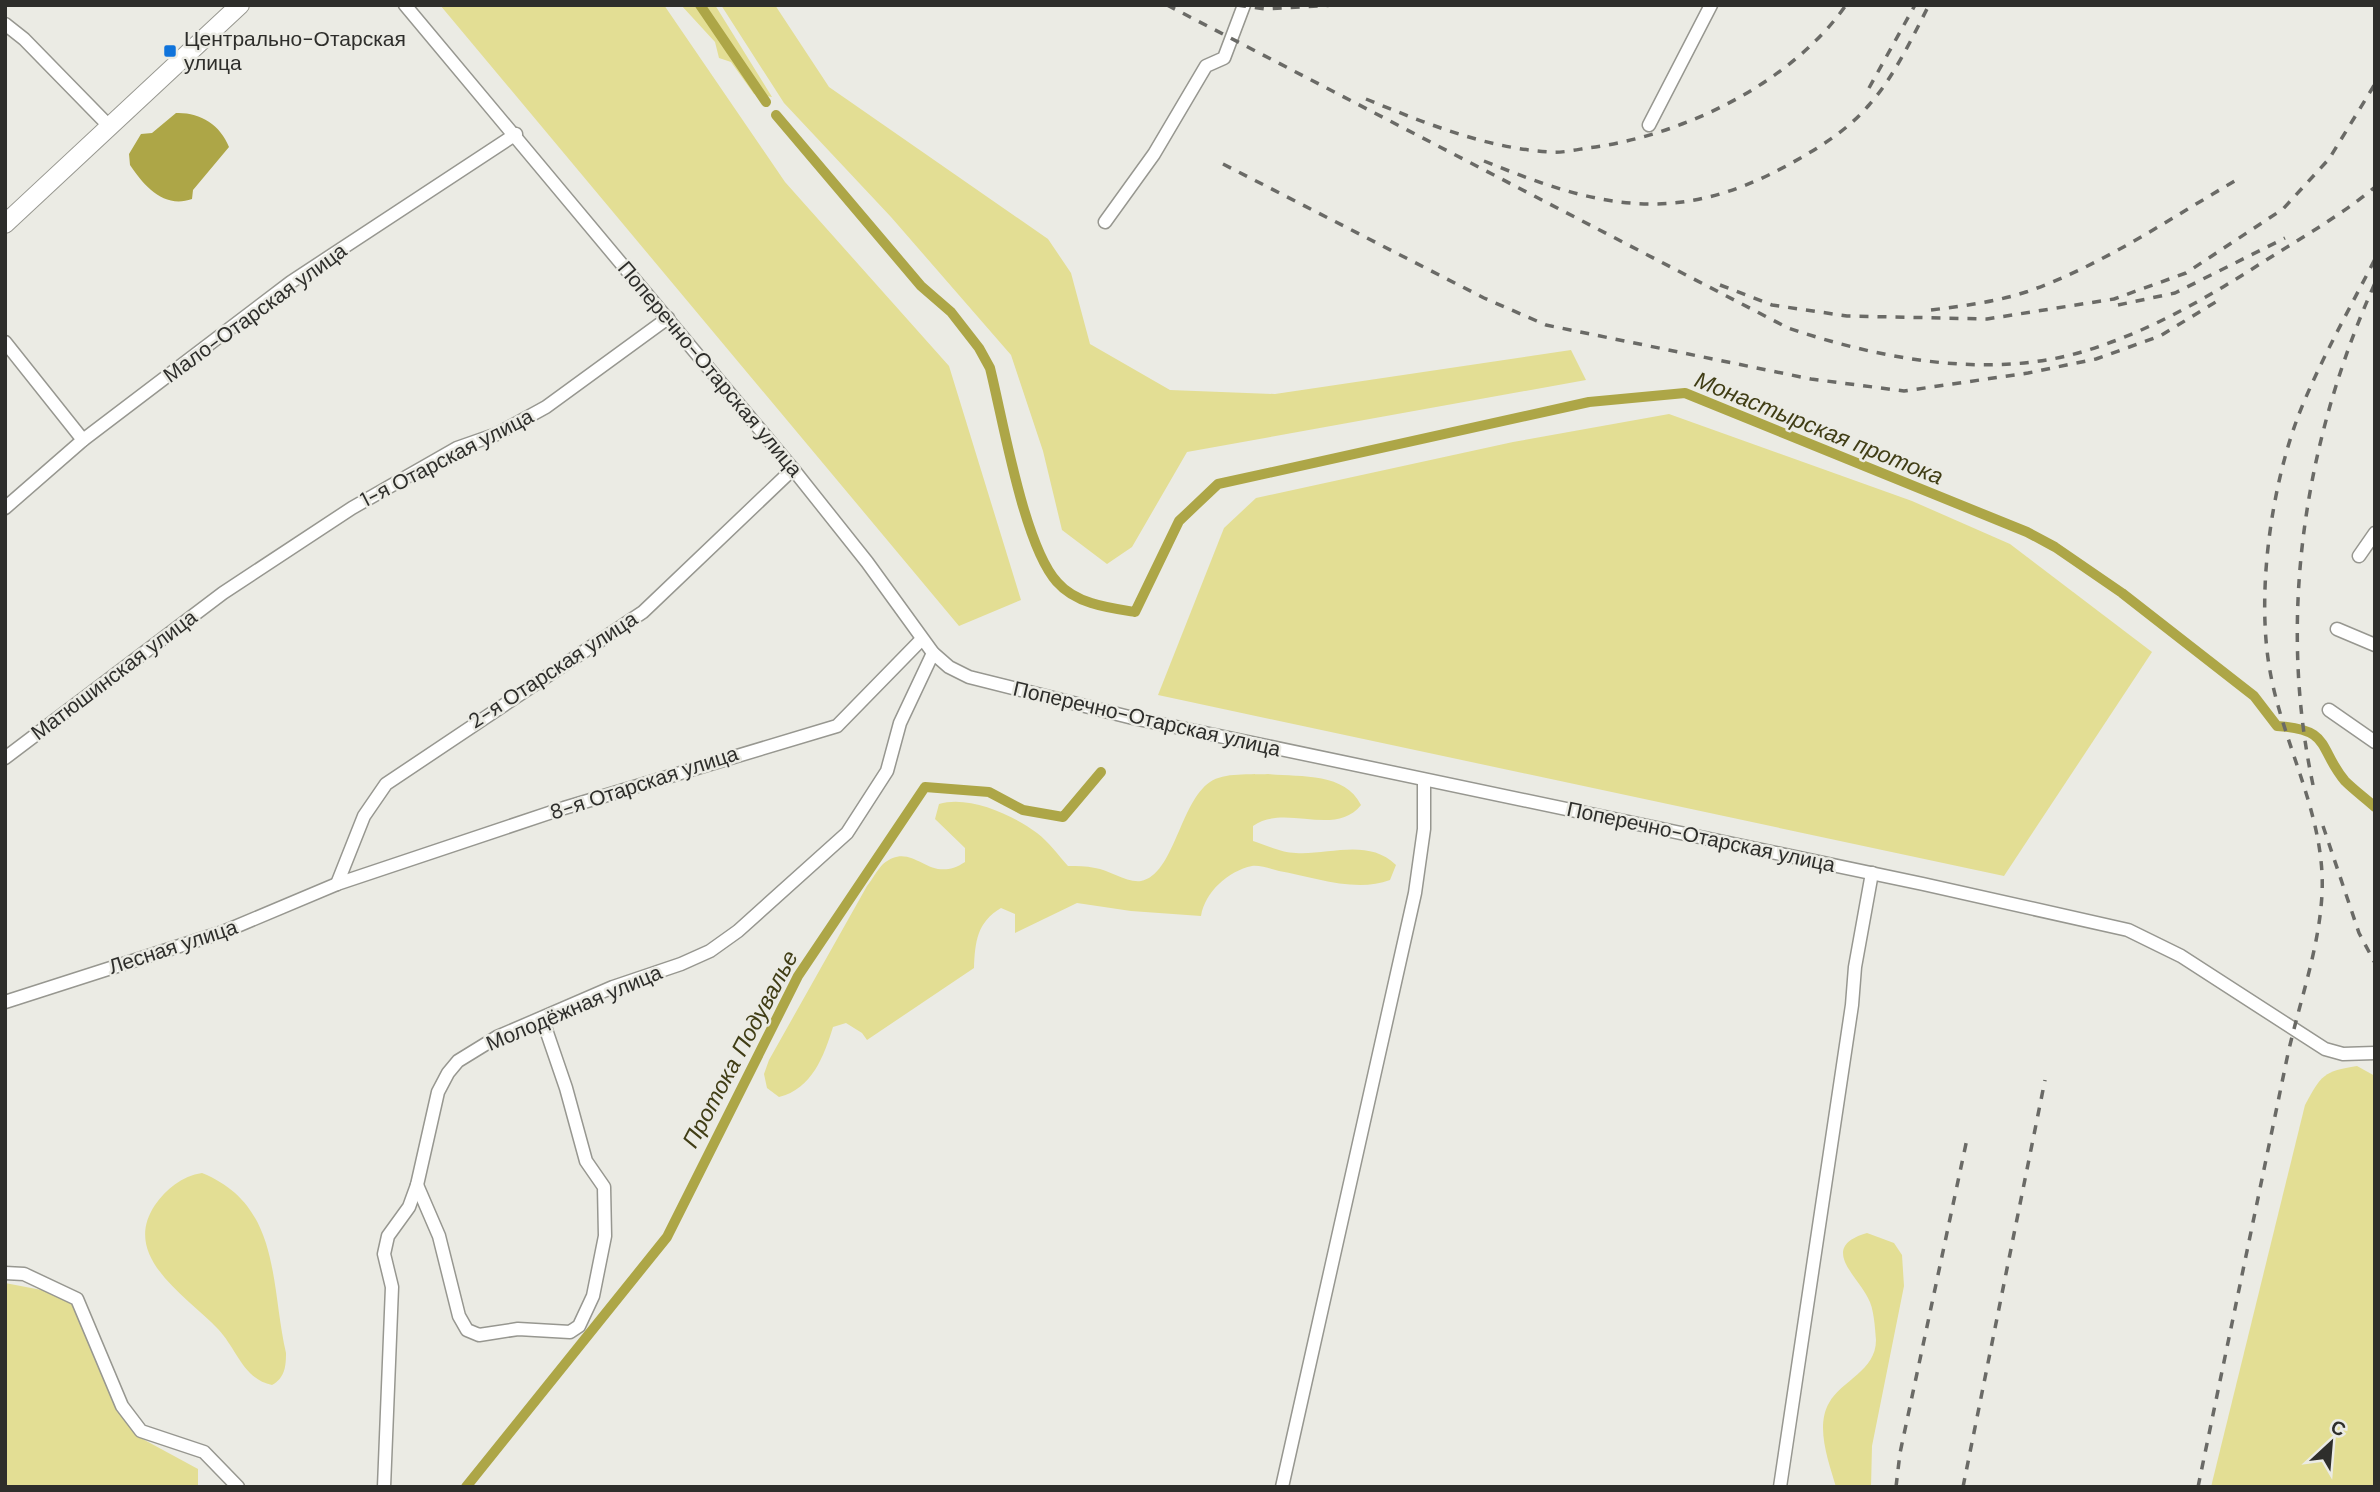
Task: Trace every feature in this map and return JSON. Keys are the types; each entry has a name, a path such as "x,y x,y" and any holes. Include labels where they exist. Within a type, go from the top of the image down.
{"street":[{"path":"5,224 240,5"},
{"name":"Поперечно-Отарская улица","path":"405,5 516,134 793,469 867,562 933,653 949,667 969,677 1010,688 1424,780 1872,873 2128,930 2181,956 2325,1049 2343,1054 2375,1054"},
{"path":"1105,222 1154,154 1206,66 1224,58 1244,5"},
{"path":"1649,125 1711,5"},
{"path":"5,24 24,39 111,128"},
{"name":"Мало-Отарская улица","path":"5,508 83,440 291,282 516,134"},
{"name":"1-я Отарская улица","path":"223,593 352,508 457,448 497,434 546,407 668,318"},
{"path":"5,342 83,440"},
{"name":"2-я Отарская улица","path":"337,884 364,816 386,784 643,612 793,469"},
{"path":"2359,556 2375,533"},
{"name":"Матюшинская улица","path":"5,758 223,593"},
{"path":"2337,629 2375,645"},
{"name":"8-я Отарская улица","path":"337,884 564,808 837,726 922,639"},
{"name":"Молодёжная улица","path":"384,1487 392,1287 384,1254 388,1236 409,1207 417,1185 438,1092 448,1073 458,1061 497,1037 613,987 710,951 738,931 847,833 887,771 900,723 933,653"},
{"path":"2329,710 2375,742"},
{"path":"1282,1487 1415,893 1424,829 1424,780"},
{"path":"1780,1487 1852,1005 1855,967 1872,873"},
{"name":"Лесная улица","path":"5,1002 223,932 337,884"},
{"path":"417,1185 439,1236 459,1316 467,1331 479,1335 518,1329 570,1332 579,1326 593,1296 605,1236 604,1187 586,1161 566,1088 542,1018"},
{"path":"5,1273 24,1274 77,1299 122,1406 141,1431 204,1452 238,1487"}],"shaded area":[{"path":"440,5 664,5 785,182 949,366 1021,600 959,626"},
{"path":"681,5 715,5 772,97 754,94 731,62 719,58 715,42"},
{"path":"721,5 775,5 829,87 1048,239 1071,273 1090,344 1170,390 1275,394 1571,350 1586,380 1187,452 1132,547 1107,564 1062,530 1043,451 1011,355 891,217 784,103"},
{"path":"176,113 201,117 208,121 220,132 229,147 193,190 192,199 182,201 164,198 148,188 130,165 129,154 141,134 152,133"},
{"path":"1669,414 1912,501 2010,544 2152,652 2004,876 1158,695 1224,528 1256,498 1513,442"},
{"path":"1230,775 1307,776 1333,781 1354,794 1361,805 1338,819 1266,820 1253,826 1253,841 1291,853 1348,850 1373,852 1396,865 1390,880 1377,884 1349,884 1252,866 1234,873 1219,884 1207,899 1201,916 1131,911 1077,903 1015,933 1015,914 1001,908 982,926 975,950 974,968 867,1040 862,1033 846,1023 833,1027 821,1060 800,1087 779,1097 767,1088 764,1074 769,1060 867,886 881,866 894,857 904,856 941,869 952,868 965,862 965,848 935,819 939,804 964,802 990,808 1037,833 1068,866 1095,868 1141,881 1152,876 1161,866 1191,805 1210,782"},
{"path":"2357,1066 2375,1076 2375,1487 2211,1487 2305,1105 2325,1076 2337,1070"},
{"path":"202,1173 228,1187 246,1205 259,1226 268,1249 286,1353 282,1375 272,1385 262,1382 247,1370 225,1337 175,1289 151,1258 146,1242 146,1224 155,1205 181,1180"},
{"path":"1867,1233 1894,1243 1902,1255 1904,1286 1872,1446 1871,1487 1836,1487 1823,1434 1825,1413 1835,1395 1865,1367 1875,1351 1874,1318 1870,1302 1845,1262 1843,1253 1845,1246 1853,1239"},
{"path":"5,1283 52,1292 75,1306 120,1409 139,1437 198,1469 198,1487 5,1487"}],"waterway":[{"path":"700,5 766,102"},
{"name":"Монастырская протока","path":"776,115 921,286 951,312 979,348 990,368 1016,481 1034,541 1045,565 1057,582 1083,600 1135,612 1179,521 1218,484 1589,402 1685,393 2027,532 2055,547 2122,593 2254,696 2277,726 2307,731 2316,736 2345,781 2375,807"},
{"name":"Протока Подувалье","path":"466,1487 667,1237 798,976 925,787 989,792 1023,810 1063,817 1101,772"}],"railway":[{"path":"1167,5 1788,328 1897,357 1974,365 2011,364 2049,360 2108,343 2176,314 2218,290 2333,218 2375,187"},
{"path":"1237,5 1266,9 1333,5"},
{"path":"1366,99 1456,133 1526,150 1559,152 1623,142 1695,119 1764,82 1795,59 1823,33 1846,5"},
{"path":"1869,88 1915,5"},
{"path":"1484,161 1563,190 1636,204 1672,203 1709,197 1747,185 1810,153 1860,114 1894,70 1929,5"},
{"path":"1720,285 1772,305 1847,316 1987,319 2114,299 2186,273 2283,209 2329,159 2375,84"},
{"path":"1223,164 1484,298 1546,325 1811,379 1904,391 2028,373 2096,359 2160,336 2219,300"},
{"path":"1931,310 2003,298 2054,281 2109,255 2240,178"},
{"path":"2118,305 2175,293 2285,238"},
{"path":"2198,1487 2285,1068 2312,960 2322,894 2321,865 2311,809 2284,726 2270,671 2265,609 2269,541 2281,474 2299,414 2325,355 2375,259"},
{"path":"2313,785 2302,721 2298,657 2298,593 2304,529 2315,466 2331,403 2351,342 2375,283"},
{"path":"2323,826 2359,933 2375,963"},
{"path":"1963,1487 2045,1080"},
{"path":"1896,1487 1900,1453 1967,1139"}],"place":[{"name":"Центрально-Отарская улица","path":"170,51"}]}
